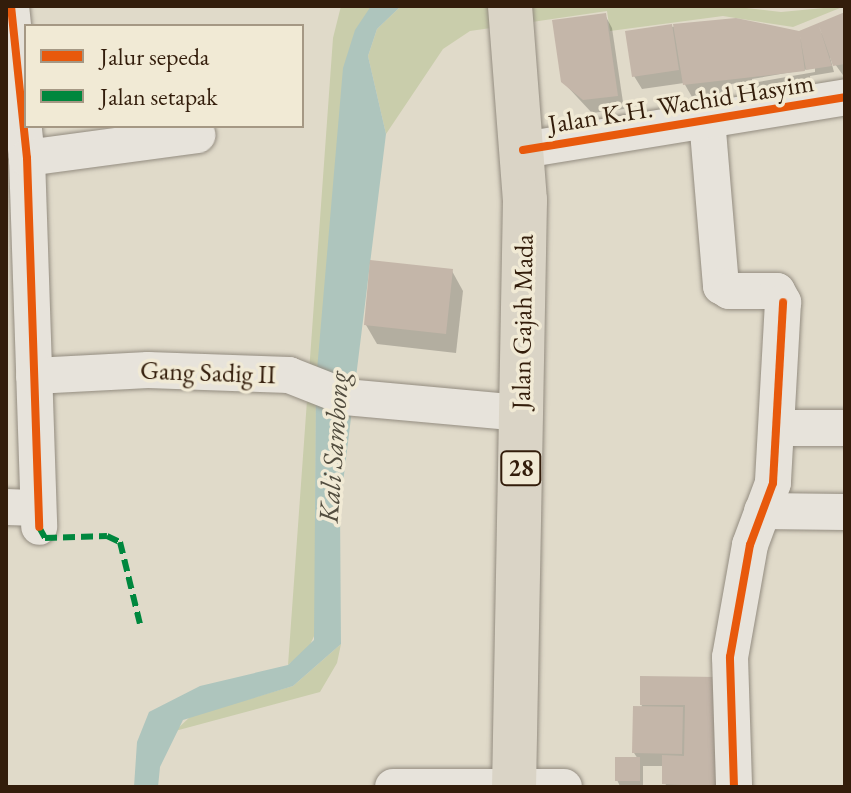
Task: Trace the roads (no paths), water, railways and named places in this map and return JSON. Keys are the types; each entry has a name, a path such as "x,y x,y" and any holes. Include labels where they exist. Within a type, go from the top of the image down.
{"highway":[{"name":"Jalan Gajah Mada","path":"510,6 523,150 522,413 514,786"}],"street":[{"path":"11,6 27,158 34,376 28,514"},
{"name":"Jalan K.H. Wachid Hasyim","path":"523,150 845,97"},
{"path":"707,119 721,286 729,291 777,291 783,302 773,483 744,569 730,657 734,787"},
{"path":"27,158 197,135"},
{"name":"Gang Sadig II","path":"34,376 153,370 301,379 354,398 522,413"},
{"path":"777,428 845,428"},
{"path":"762,511 845,512"},
{"path":"393,787 564,787"}],"water":[{"name":"Kali Sambong","path":"371,6 401,6 377,29 368,56 386,134 340,507 341,644 293,686 183,720 160,767 158,787 134,787 137,742 149,712 200,686 288,665 314,640 316,382 343,68 355,30"}]}
